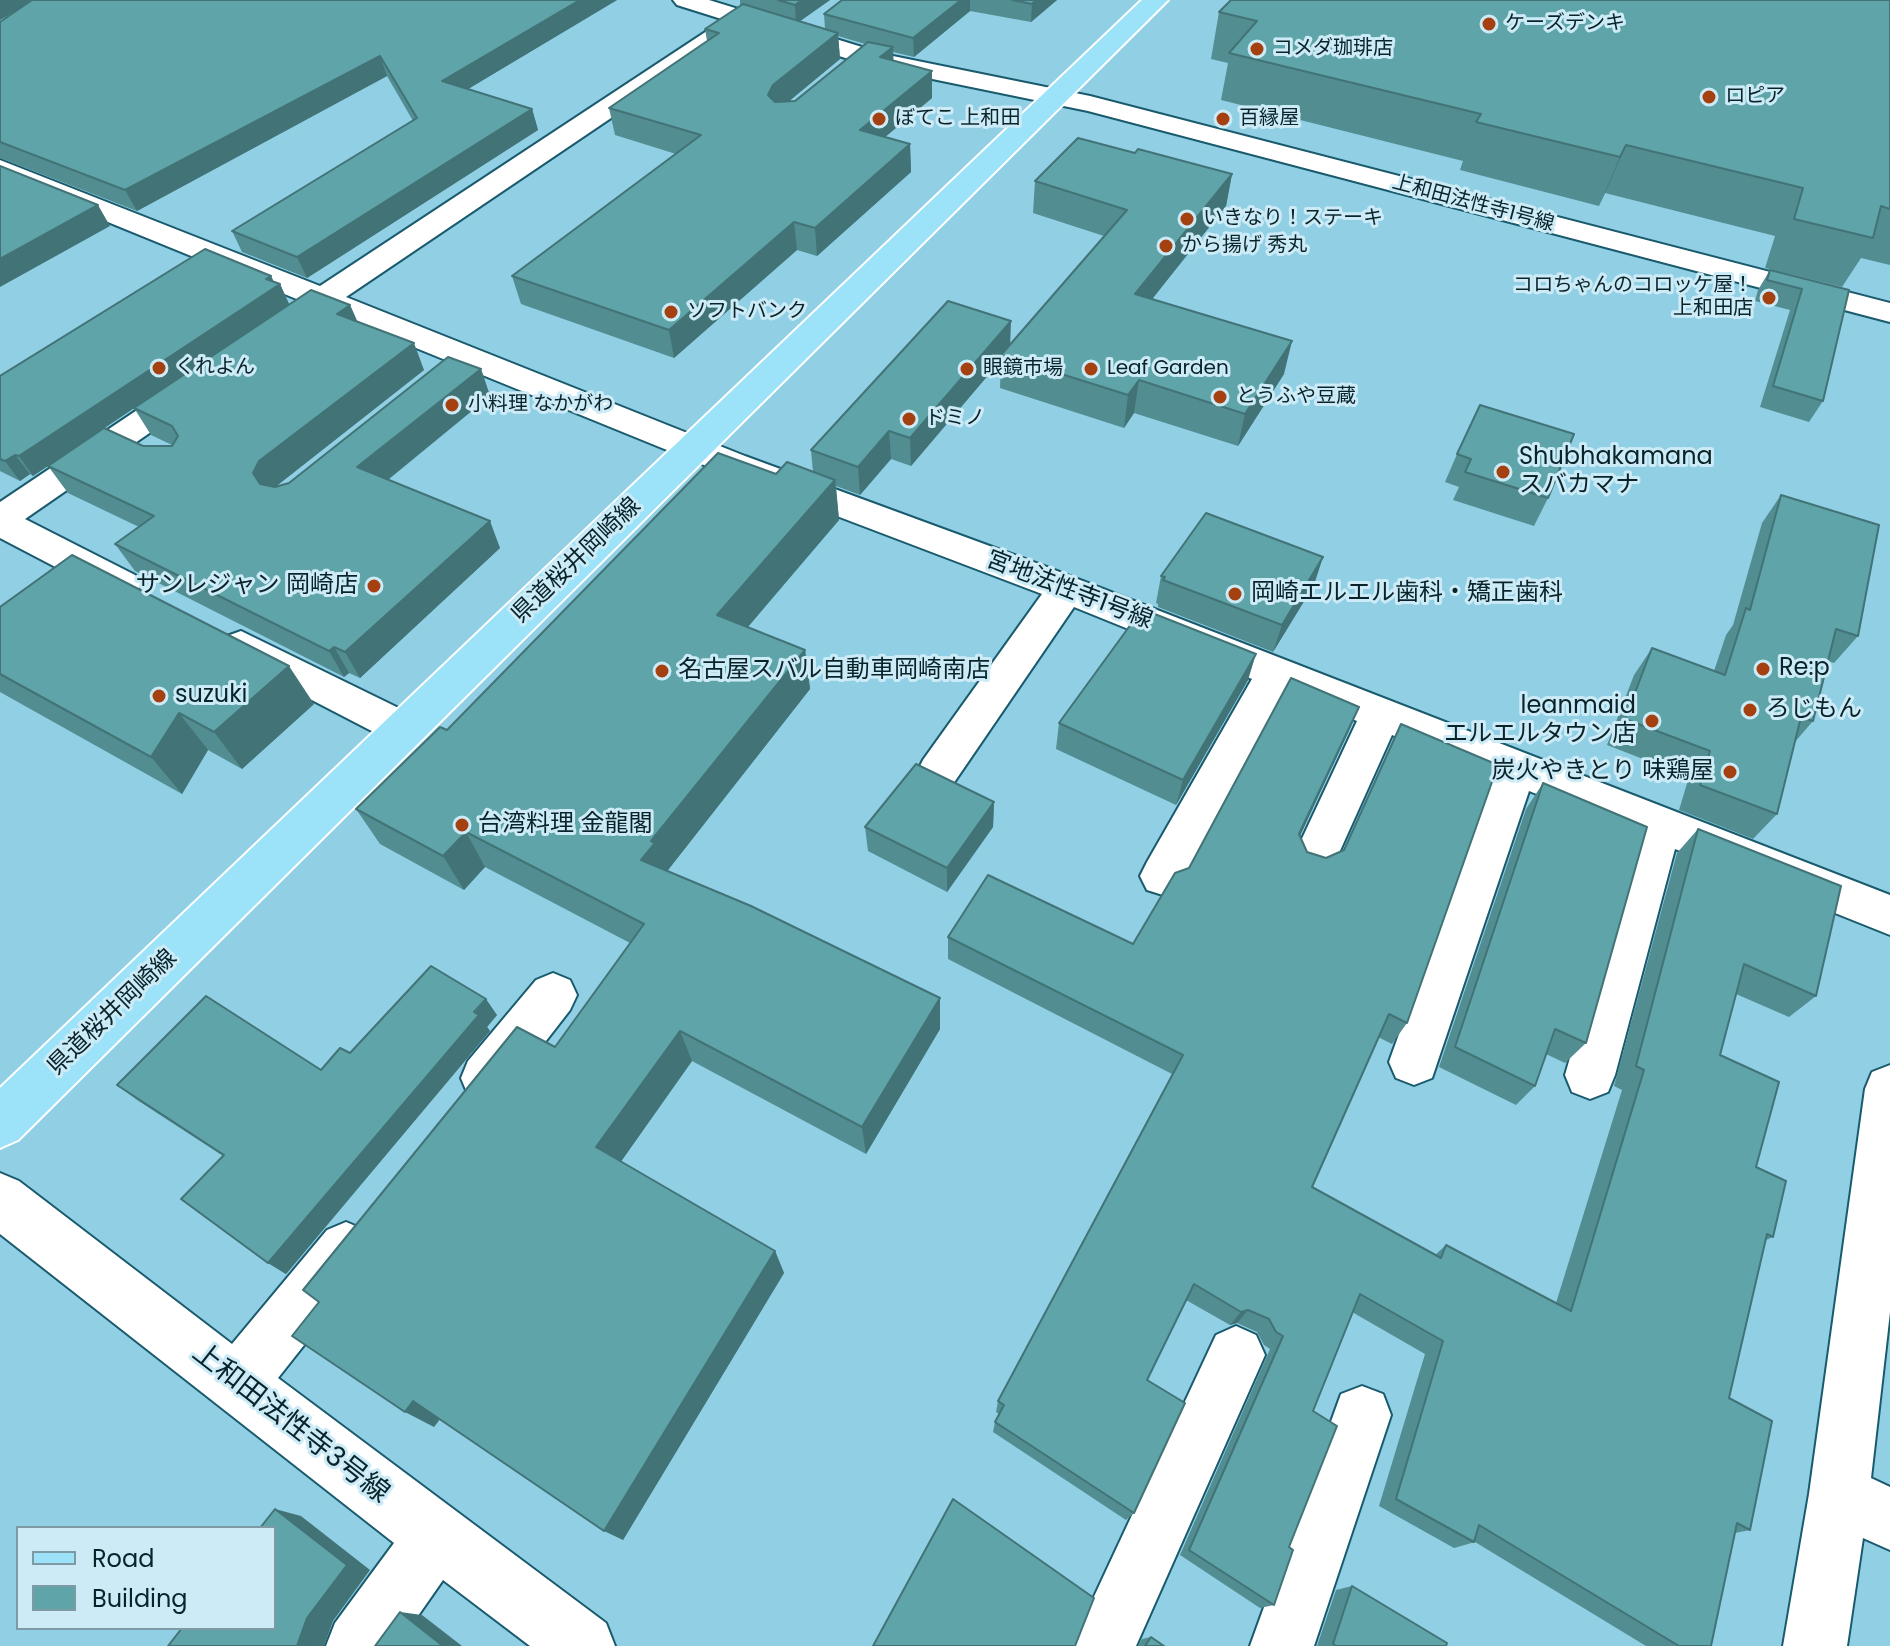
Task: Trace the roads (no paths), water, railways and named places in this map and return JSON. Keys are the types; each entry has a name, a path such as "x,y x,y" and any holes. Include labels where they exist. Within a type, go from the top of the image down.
{"main road":[{"name":"県道桜井岡崎線","path":"0,1123 1156,0"}],"street":[{"name":"上和田法性寺1号線","path":"685,0 864,56 1056,96 1890,313"},
{"path":"799,37 825,18"},
{"path":"286,323 741,19"},
{"path":"842,75 864,56"},
{"name":"宮地法性寺1号線","path":"0,168 325,297 457,366 693,448 1066,589 1890,915"},
{"path":"0,521 133,444 222,367"},
{"path":"0,521 151,600"},
{"path":"938,772 1066,589"},
{"path":"205,628 404,729"},
{"path":"1163,876 1275,673"},
{"path":"1314,860 1380,715"},
{"path":"1414,1062 1516,767"},
{"path":"1590,1075 1659,825"},
{"path":"454,1117 553,995"},
{"path":"1815,1646 1864,1506 1890,1089"},
{"name":"上和田法性寺3号線","path":"0,1200 436,1537 583,1646"},
{"path":"237,1383 375,1213"},
{"path":"1103,1646 1236,1355"},
{"path":"1282,1646 1362,1415"},
{"path":"358,1646 436,1537"}],"place":[{"name":"ケーズデンキ","path":"1489,24"},
{"name":"コメダ珈琲店","path":"1257,49"},
{"name":"ロピア","path":"1709,97"},
{"name":"ぼてこ 上和田","path":"879,119"},
{"name":"百縁屋","path":"1223,119"},
{"name":"いきなり！ステーキ","path":"1187,219"},
{"name":"から揚げ 秀丸","path":"1166,246"},
{"name":"コロちゃんのコロッケ屋！ 上和田店","path":"1769,298"},
{"name":"ソフトバンク","path":"671,312"},
{"name":"くれよん","path":"159,368"},
{"name":"眼鏡市場","path":"967,369"},
{"name":"Leaf Garden","path":"1091,369"},
{"name":"とうふや豆蔵","path":"1220,397"},
{"name":"小料理 なかがわ","path":"452,405"},
{"name":"ドミノ","path":"909,419"},
{"name":"Shubhakamana スバカマナ","path":"1503,472"},
{"name":"サンレジャン 岡崎店","path":"374,586"},
{"name":"岡崎エルエル歯科・矯正歯科","path":"1235,594"},
{"name":"Re:p","path":"1763,669"},
{"name":"名古屋スバル自動車岡崎南店","path":"662,671"},
{"name":"suzuki","path":"159,696"},
{"name":"ろじもん","path":"1750,710"},
{"name":"leanmaid エルエルタウン店","path":"1652,721"},
{"name":"炭火やきとり 味鶏屋","path":"1730,772"},
{"name":"台湾料理 金龍閣","path":"462,825"}]}
